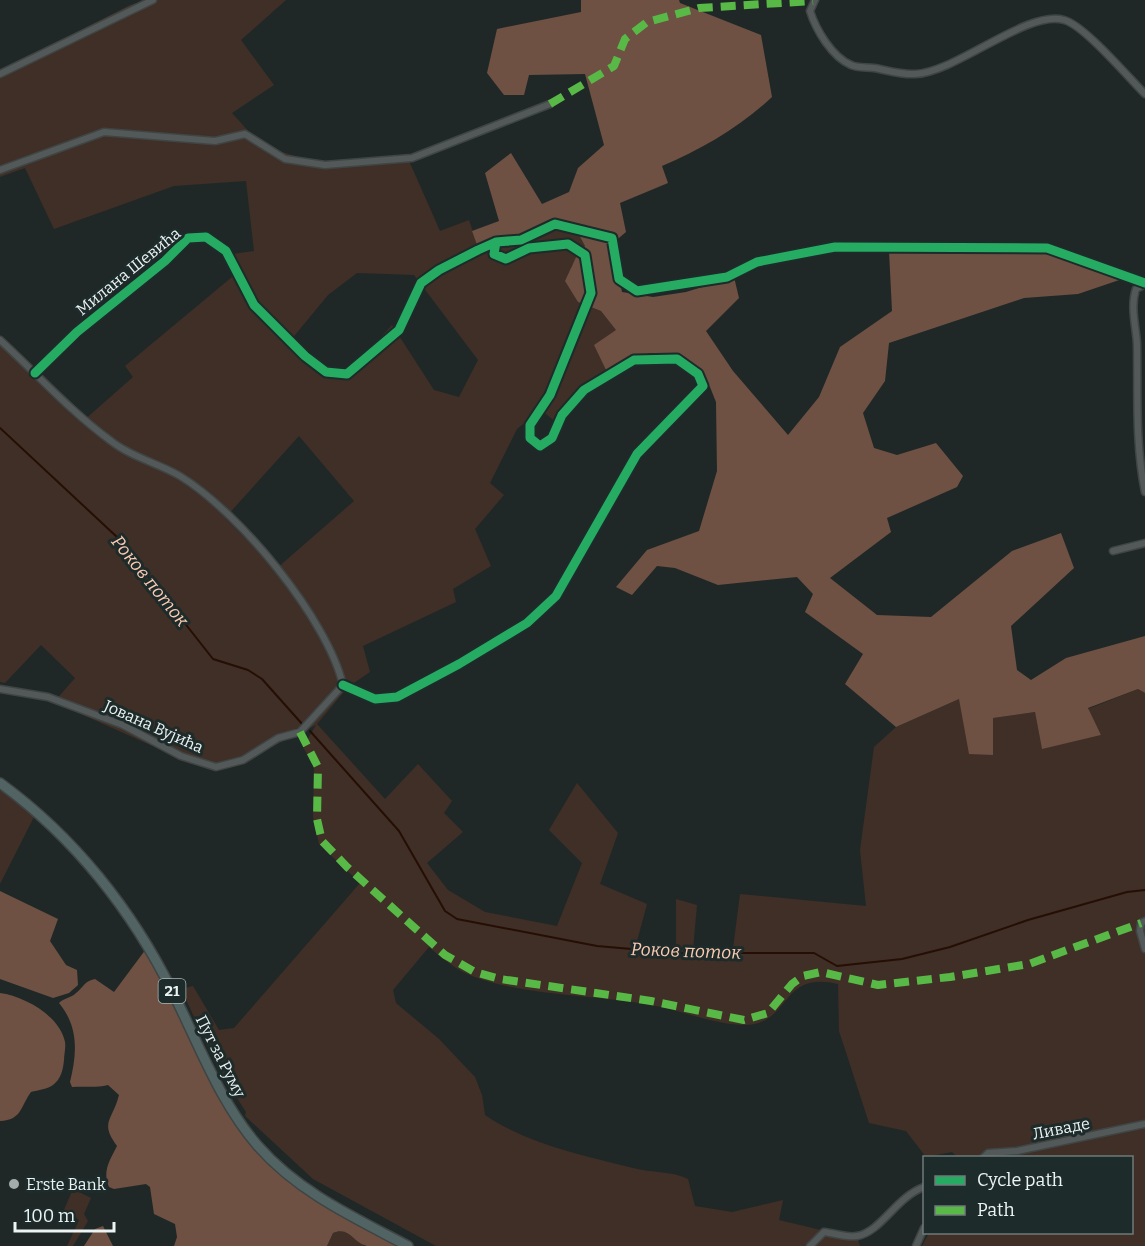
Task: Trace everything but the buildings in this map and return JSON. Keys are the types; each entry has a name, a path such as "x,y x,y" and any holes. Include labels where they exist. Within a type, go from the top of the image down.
{"main road":[{"name":"Пут за Руму","path":"0,783 75,849 125,910 156,959 232,1111 259,1147 282,1170 315,1195 408,1246"}],"street":[{"path":"0,74 153,0"},
{"path":"815,0 810,11 820,34 835,53 851,65 915,74 956,60 990,42 1043,20 1064,19 1080,29 1145,94"},
{"path":"0,170 104,132 215,141 244,134 285,159 325,165 412,158 550,104"},
{"name":"Милана Шевића","path":"35,373 77,332 165,261 188,238 206,237 226,251 254,305 304,356 326,372 347,374 399,330 421,283 439,270 496,242 521,240 555,224 612,238 619,279 637,291 727,277 757,262 835,247 1047,248 1145,283"},
{"path":"0,340 71,410 114,444 181,477 227,515 299,594 340,669 344,685 375,699 397,697 459,664 527,623 556,596 637,454 703,386 698,374 676,359 634,360 584,390 562,415 552,438 540,446 530,438 530,425 550,395 591,292 585,255 568,244 529,248 506,259 494,254 496,242"},
{"path":"1145,283 1136,289 1133,307 1138,372 1137,441 1145,492"},
{"path":"1113,551 1145,543"},
{"name":"Јована Вујића","path":"0,689 48,697 123,725 182,756 216,767 243,760 278,738 300,732 344,685"},
{"path":"1143,922 1140,931 1145,949"},
{"name":"Ливаде","path":"985,1156 988,1153 1017,1151 1145,1124"},
{"path":"810,1246 824,1232 852,1236 870,1231 898,1203 923,1187"},
{"path":"916,1246 923,1229"}],"shaded area":[{"path":"146,0 286,0 241,40 274,85 232,113 262,146 312,161 371,161 406,154 440,231 469,220 480,253 573,224 585,246 571,267 578,302 601,311 617,330 608,374 579,394 557,423 541,410 517,429 490,483 504,495 475,529 491,566 453,589 456,602 363,646 370,672 348,687 317,724 385,799 418,764 452,801 444,813 463,832 427,863 448,890 485,912 557,926 582,863 549,830 577,783 618,833 600,884 647,904 636,945 676,946 676,899 697,905 693,950 732,956 740,894 866,906 860,850 874,747 896,727 959,699 993,718 1035,712 1042,748 1101,735 1088,709 1138,689 1145,693 1145,1246 922,1246 928,1234 1133,1234 1133,1156 956,1156 952,1152 925,1156 906,1131 869,1123 839,1031 838,984 819,982 805,984 771,1016 760,1022 745,1025 710,1020 651,1005 539,992 495,983 462,971 429,947 393,990 396,1003 439,1039 475,1077 482,1095 485,1115 501,1125 537,1141 576,1154 688,1179 695,1206 732,1212 783,1200 779,1220 858,1239 860,1246 436,1246 313,1179 245,1116 246,1112 219,1070 181,989 193,986 219,1030 234,1028 360,883 319,844 313,817 314,767 303,747 316,725 253,756 214,767 166,752 54,702 75,678 41,645 5,683 0,682 0,343 82,422 133,377 125,366 232,277 225,255 254,251 246,181 174,186 54,229 25,168 0,177 0,71 130,5","holes":["357,273 414,275 478,360 459,397 434,390 392,325 344,377 328,375 286,346 328,295","299,436 354,501 276,569 225,518"]},
{"path":"581,0 679,0 680,3 761,35 772,97 747,118 720,136 662,166 668,183 620,203 626,232 613,243 622,292 653,297 686,292 734,277 739,298 706,331 733,371 788,435 819,397 840,347 892,311 889,251 1043,243 1134,275 1078,294 1024,298 889,343 885,381 863,413 874,448 897,455 936,443 963,476 957,487 887,518 891,532 830,578 877,615 931,617 1012,551 1061,533 1074,568 1011,626 1017,670 1031,680 1066,658 1145,636 1145,693 1138,689 1088,708 1101,735 1042,749 1035,712 993,718 993,755 969,754 959,699 896,727 845,684 863,654 805,612 813,594 797,577 718,585 675,568 657,566 632,595 616,587 647,550 699,531 717,471 716,402 710,387 685,357 650,353 608,374 594,345 616,330 601,311 578,302 565,281 577,255 585,246 573,224 480,253 472,231 499,221 485,173 511,153 542,204 569,192 578,168 604,145 585,74 529,75 524,95 504,95 487,73 497,29 581,12"},
{"path":"0,787 35,815 0,884"},
{"path":"0,891 58,919 50,941 66,965 77,970 78,985 69,993 53,998 0,979"},
{"path":"146,949 221,1101 249,1143 293,1184 401,1246 367,1246 348,1233 339,1231 333,1233 327,1246 174,1246 177,1237 175,1224 154,1214 150,1187 146,1184 114,1189 109,1187 106,1176 117,1146 108,1126 119,1095 108,1085 72,1087 70,1082 75,1041 66,1012 59,1003 95,979 114,992"},
{"path":"0,993 20,998 49,1016 62,1033 65,1046 64,1064 56,1083 48,1088 31,1092 17,1115 0,1121"},
{"path":"73,1189 91,1198 84,1214 88,1221 73,1246 67,1246 79,1220 63,1212"},
{"path":"103,1226 113,1246 84,1246 95,1229"},
{"path":"348,1232 365,1246 327,1246 333,1233"}],"waterway":[{"name":"Роков поток","path":"0,428 117,537 213,659 248,670 262,679 303,725"},
{"name":"Роков поток","path":"310,731 399,831 445,911 457,919 597,946 678,953 814,953 837,966 902,959 950,947 1028,920 1127,892 1145,890"}],"marked path":[{"path":"550,104 614,66 625,39 647,22 699,8 813,1"},
{"path":"300,732 318,767 317,819 322,841 347,867 445,955 475,972 500,979 651,1001 744,1020 768,1013 792,984 803,976 821,972 878,985 950,977 1029,964 1141,923"}],"cycle path":[{"path":"35,373 77,332 165,261 188,238 206,237 226,251 254,305 305,356 326,372 347,374 399,330 421,283 439,270 496,242 521,240 555,224 612,238 619,279 637,291 727,277 757,262 835,247 1047,248 1145,283"},
{"path":"343,685 375,699 397,697 459,664 527,623 556,596 637,454 703,386 698,374 677,359 634,360 584,390 562,415 552,438 540,446 530,438 530,425 550,395 591,293 585,255 568,244 529,248 506,259 494,254 496,242"}],"place":[{"name":"Erste Bank","path":"14,1184"}]}
